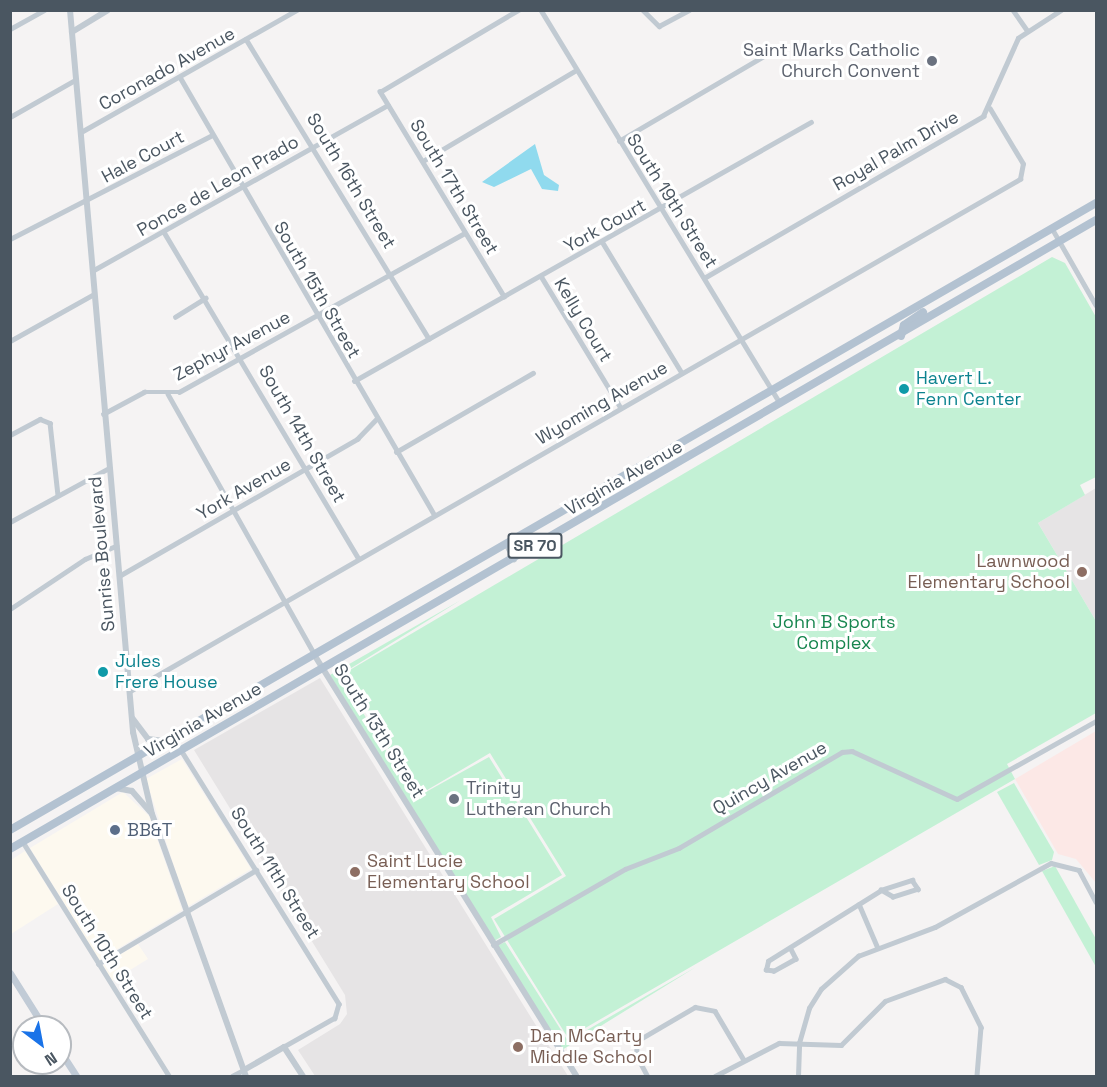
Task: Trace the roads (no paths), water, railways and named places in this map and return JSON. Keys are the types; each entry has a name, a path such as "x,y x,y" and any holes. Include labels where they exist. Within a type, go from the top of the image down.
{"main road":[{"name":"Virginia Avenue","path":"10,830 969,280 1096,203"},
{"name":"Virginia Avenue","path":"10,849 782,405 1061,243 1096,220"},
{"path":"901,336 904,325 969,280"},
{"path":"10,974 37,1015"}],"street":[{"path":"10,29 44,10"},
{"name":"Sunrise Boulevard","path":"70,10 104,414 137,756 152,814 245,1073"},
{"path":"72,32 108,10"},
{"name":"Coronado Avenue","path":"81,132 297,10"},
{"name":"South 17th Street","path":"504,297 380,92 518,10"},
{"name":"South 19th Street","path":"541,10 772,393 782,405"},
{"path":"643,10 659,26 689,10"},
{"path":"1013,10 1027,30"},
{"path":"990,109 1011,49 1027,30 1061,10"},
{"name":"South 16th Street","path":"246,39 315,146 429,339"},
{"path":"619,141 766,54"},
{"path":"423,161 576,70"},
{"name":"South 15th Street","path":"180,77 354,381 434,514"},
{"path":"10,117 75,80"},
{"name":"Ponce de Leon Prado","path":"92,271 388,105"},
{"name":"Royal Palm Drive","path":"704,278 990,109"},
{"name":"Wyoming Avenue","path":"130,692 434,514 1020,179 1023,164 990,109"},
{"name":"York Court","path":"354,381 603,243 812,122"},
{"name":"Hale Court","path":"10,239 212,135"},
{"path":"1053,230 1096,305"},
{"name":"South 14th Street","path":"164,232 242,357 358,558"},
{"name":"Zephyr Avenue","path":"104,414 144,392 168,394 242,357 465,233"},
{"path":"603,243 682,373"},
{"name":"Kelly Court","path":"541,276 621,408"},
{"path":"10,341 94,294"},
{"path":"175,317 206,298"},
{"path":"396,452 533,373"},
{"name":"South 13th Street","path":"168,394 232,512 315,656 576,1077"},
{"name":"York Avenue","path":"119,576 357,439 377,418"},
{"path":"10,435 40,419 50,423 58,495"},
{"path":"10,522 109,468"},
{"path":"10,609 85,559 116,546"},
{"path":"507,546 514,559"},
{"path":"132,717 148,738 164,741"},
{"name":"Quincy Avenue","path":"493,945 625,869 679,848 842,752 852,751 957,799 1096,721"},
{"name":"South 11th Street","path":"181,750 341,1012 284,1047"},
{"path":"116,788 132,791 152,814"},
{"name":"South 10th Street","path":"23,842 169,1077"},
{"path":"798,1077 799,1042 821,988 858,956 877,946 935,927 1051,863 1079,870 1096,902"},
{"path":"98,964 255,870"},
{"path":"791,949 796,959 774,971 766,970 768,961 791,949 881,890 912,880 918,889 893,897 881,890"},
{"path":"859,904 877,946"},
{"path":"715,1077 769,1046 799,1042 842,1045 885,1001 927,983 956,980 981,1027 977,1077"},
{"path":"648,1077 636,1055 637,1041 695,1007 715,1011 744,1060"},
{"path":"232,1077 245,1073 284,1047 303,1077"}],"water":[{"path":"535,144 544,175 559,185 558,191 542,189 531,169 494,187 482,182"}],"place":[{"name":"Saint Marks Catholic Church Convent","path":"932,61"},
{"name":"Havert L. Fenn Center","path":"904,389"},
{"name":"Lawnwood Elementary School","path":"1082,572"},
{"name":"Jules Frere House","path":"103,672"},
{"name":"Trinity Lutheran Church","path":"454,799"},
{"name":"BB&T","path":"115,830"},
{"name":"Saint Lucie Elementary School","path":"355,872"},
{"name":"Dan McCarty Middle School","path":"518,1047"}],"park label":[{"name":"John B Sports Complex","path":"834,633"}]}
